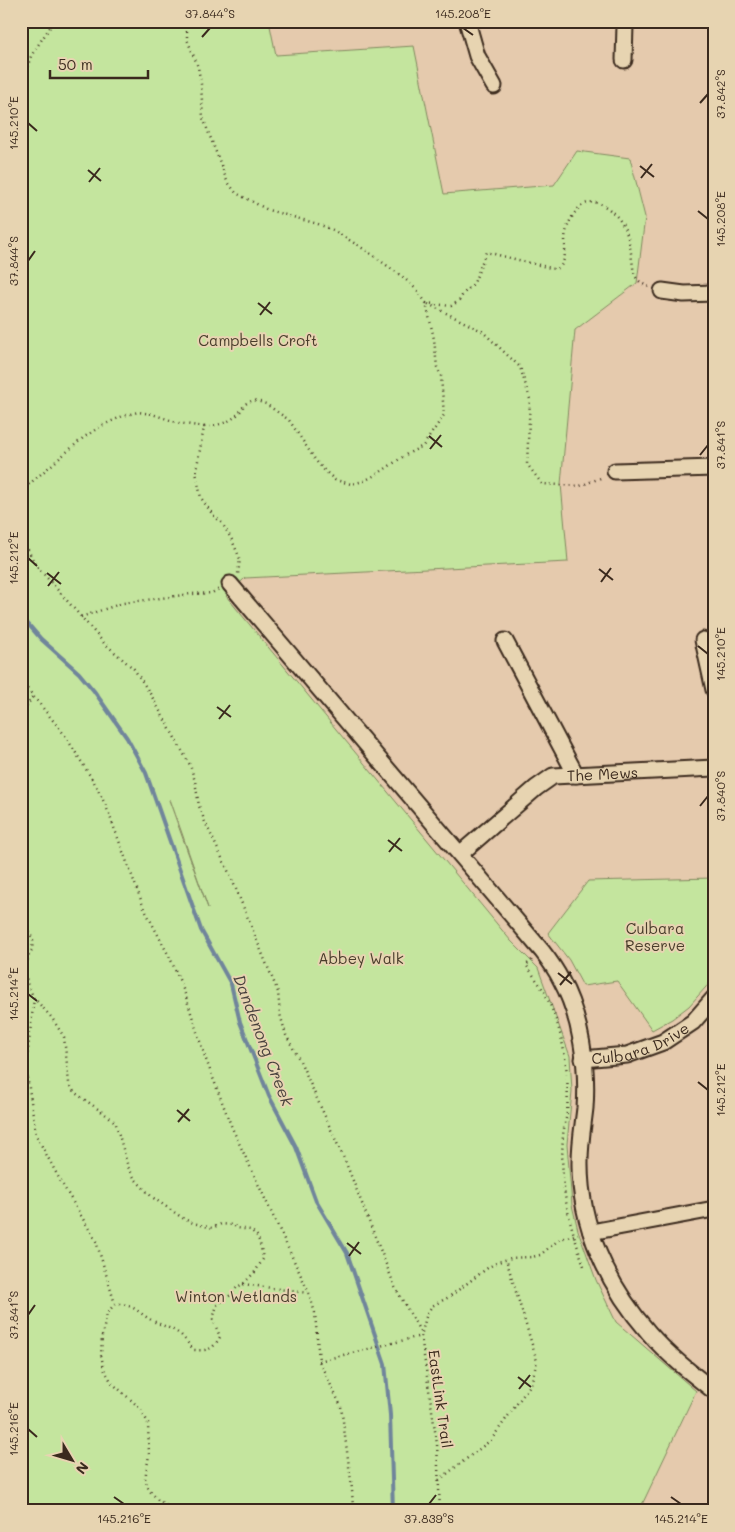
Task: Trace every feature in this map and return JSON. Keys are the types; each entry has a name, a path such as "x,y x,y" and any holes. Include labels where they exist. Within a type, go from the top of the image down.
{"street":[{"path":"467,21 476,56 494,86"},
{"path":"624,60 625,25 627,21"},
{"path":"662,291 684,294 714,294"},
{"path":"615,471 714,468"},
{"path":"230,584 542,951 561,979 572,1005 578,1029 586,1084 580,1162 586,1215 591,1232 604,1266 615,1287 648,1332 663,1348 714,1390"},
{"path":"703,640 714,690"},
{"path":"505,641 576,775"},
{"name":"The Mews","path":"460,854 536,788 553,776 714,768"},
{"name":"Culbara Drive","path":"583,1059 627,1055 663,1042 693,1022 714,998"},
{"path":"591,1232 714,1209"}],"path":[{"path":"21,86 31,56 54,21"},
{"path":"21,491 83,438 101,426 123,416 138,412 152,414 179,423 204,427 226,423 238,414 244,404 254,400 266,404 289,420 316,461 335,480 351,484 364,481 423,446 444,415 441,376 437,367 434,339 426,303 418,291 404,278 367,251 333,230 268,210 236,193 227,181 203,118 198,67 187,39 188,21"},
{"path":"426,303 452,306 459,301 462,294 474,283 486,252 555,269 559,268 566,256 566,233 570,221 576,210 581,205 589,202 598,203 619,219 626,230 630,242 635,276 648,287 662,291"},
{"path":"426,303 482,331 520,367 530,399 527,464 542,484 580,486 615,471"},
{"path":"81,617 123,603 212,593 230,584 238,575 240,559 232,540 222,523 213,515 201,498 196,472 204,427"},
{"path":"21,536 35,564 104,643 134,669 151,695 190,765 195,780 199,806 205,822 231,877 278,992 280,1014 286,1035 300,1061 346,1163 395,1288 421,1334"},
{"path":"21,681 64,734 94,782 106,806 144,908 172,960 205,1057 232,1128 309,1293 315,1313 320,1361 341,1406 352,1489 353,1511"},
{"path":"21,714 33,696"},
{"path":"21,925 30,933 33,941 26,972 28,986 34,998 52,1018 64,1037 69,1084 74,1092 112,1118 116,1124 128,1167 135,1179 166,1207 188,1221 212,1228 221,1224 251,1230 257,1236 260,1243 263,1259 255,1272 243,1284 237,1287 232,1294 217,1305 213,1319 220,1337 215,1345 207,1350 194,1350 175,1331 153,1321 137,1309 125,1304 115,1304 107,1313 102,1336 101,1355 104,1369 112,1383 141,1410 148,1423 149,1455 145,1479 149,1490 158,1500 175,1511"},
{"path":"542,951 526,965 543,990 561,1037 568,1092 567,1114 563,1135 563,1177 568,1215 584,1266"},
{"path":"34,998 26,1068 36,1135 60,1182 96,1241 115,1304"},
{"path":"421,1334 427,1313 432,1306 449,1297 489,1267 506,1259 540,1255 554,1242 573,1234 591,1232"},
{"path":"439,1480 491,1440 531,1384 536,1360 506,1259"},
{"path":"243,1284 309,1293"},
{"name":"EastLink Trail","path":"320,1361 416,1337 421,1334 437,1444 440,1511"}],"green space":[{"path":"21,21 269,21 276,55 414,46 444,194 554,185 577,151 630,158 645,217 637,283 575,330 561,484 568,562 245,578 226,596 511,941 538,968 570,1056 572,1091 567,1144 572,1205 578,1230 596,1280 616,1322 696,1391 639,1511 21,1511","holes":["170,799 208,908 169,800"]},
{"name":"Culbara Reserve","path":"714,878 714,978 689,1006 672,1019 652,1030 617,981 583,986 569,960 548,933 588,881"}],"waterway":[{"name":"Dandenong Creek","path":"21,616 41,639 79,673 94,691 127,738 146,773 201,930 231,984 240,1022 269,1096 296,1147 316,1201 347,1253 385,1364 390,1415 393,1511"}],"park label":[{"name":"Campbells Croft","path":"258,340"},
{"name":"Abbey Walk","path":"361,958"},
{"name":"Winton Wetlands","path":"236,1296"}]}
